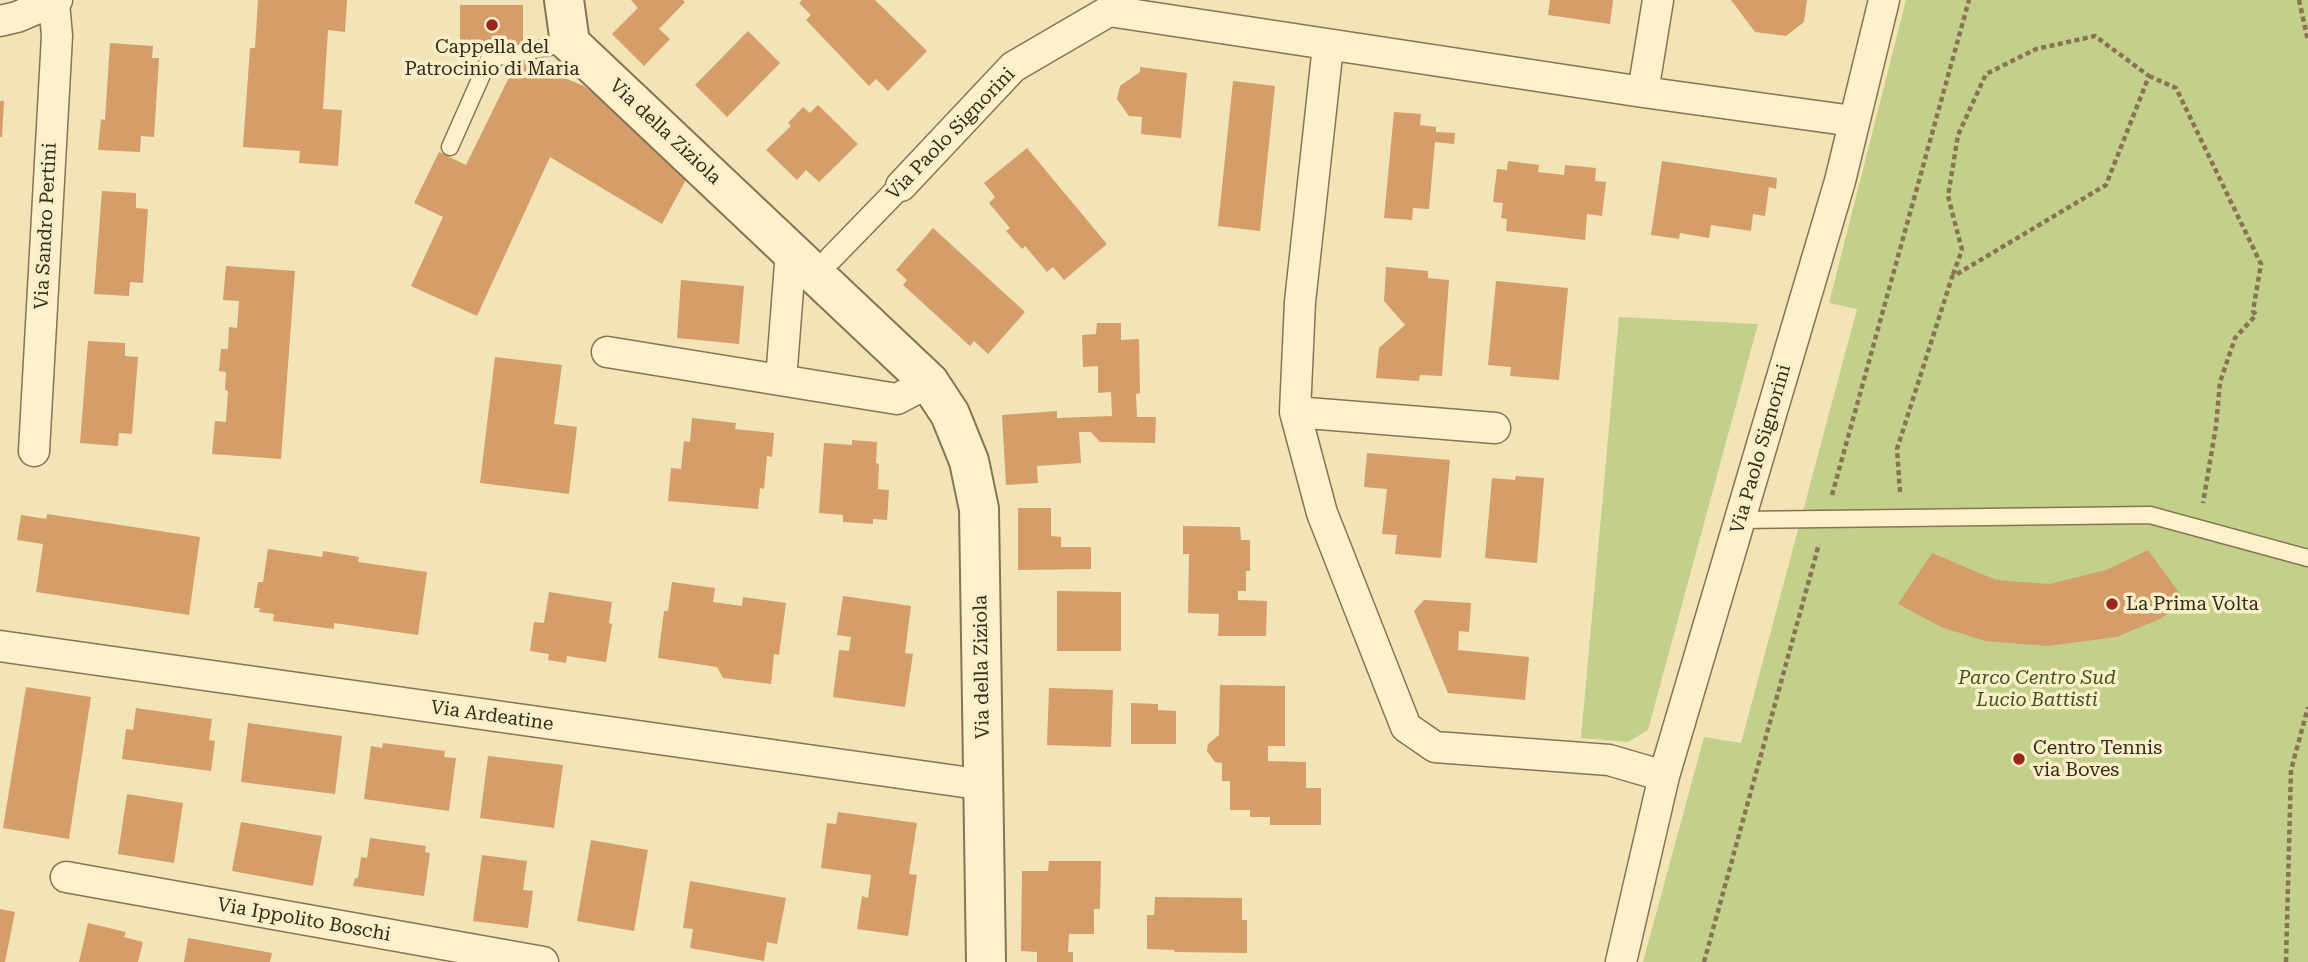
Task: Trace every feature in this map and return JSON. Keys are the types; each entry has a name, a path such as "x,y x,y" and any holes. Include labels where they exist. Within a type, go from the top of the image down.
{"street":[{"path":"564,0 570,43"},
{"path":"1643,92 1658,0"},
{"name":"Via Paolo Signorini","path":"1621,962 1664,776 1840,181 1884,0"},
{"name":"Via Sandro Pertini","path":"0,21 55,1 57,36 34,451"},
{"name":"Via Paolo Signorini","path":"831,257 1013,67 1110,12 1853,121"},
{"name":"Via della Ziziola","path":"570,43 929,382 950,414 969,461 978,509 985,785 986,962"},
{"path":"1328,46 1300,302 1294,412 1322,513 1406,727 1435,747 1609,760 1664,776"},
{"path":"781,380 791,251"},
{"path":"607,352 897,399 929,382"},
{"path":"1294,412 1495,428"},
{"name":"Via Ardeatine","path":"0,646 985,785"},
{"name":"Via Ippolito Boschi","path":"66,877 543,962"}],"lane":[{"path":"450,147 489,59 570,43"},
{"path":"1740,520 2150,515 2308,558"}],"path":[{"path":"1703,962 1969,0"},
{"path":"2299,0 2308,41"},
{"path":"1902,518 1896,449 1962,250 1948,197 1958,135 1986,74 2036,49 2095,36 2149,76 2176,88 2261,264 2253,311 2256,315 2235,338 2220,382 2216,426 2199,528"},
{"path":"1952,277 2106,185 2149,76"},
{"path":"2286,962 2291,770 2308,707"}],"green space":[{"name":"Parco Centro Sud Lucio Battisti","path":"1906,0 2308,0 2308,962 1643,962 1704,737 1741,743 1857,309 1829,303"},
{"path":"1619,317 1758,324 1648,730 1628,742 1581,738"}],"building":[{"path":"258,0 347,0 345,32 328,30 323,109 342,110 338,166 299,163 300,151 243,147 250,48 255,48"},
{"path":"631,0 685,2 659,29 670,39 644,66 612,34 638,8"},
{"path":"802,0 875,0 927,51 888,91 876,79 869,86 806,20 811,15 799,3"},
{"path":"1550,0 1613,0 1610,24 1548,15"},
{"path":"1731,0 1807,0 1804,22 1786,36 1755,32"},
{"name":"Cappella del Patrocinio di Maria","path":"460,5 523,5 523,45 460,45"},
{"path":"748,31 780,63 727,117 695,85"},
{"path":"110,43 153,46 152,58 159,58 154,137 141,136 140,152 98,150 101,119 105,120"},
{"path":"518,59 584,86 641,130 689,174 662,224 550,157 477,316 411,286 443,217 414,203 439,152 466,165"},
{"path":"1140,67 1187,73 1181,138 1141,134 1142,117 1129,116 1117,99 1120,86 1140,72"},
{"path":"1233,81 1275,86 1260,231 1218,226"},
{"path":"0,101 4,101 2,137 0,137"},
{"path":"818,105 858,144 819,182 806,170 797,180 766,150 791,126 788,123 803,107 810,113"},
{"path":"1394,112 1421,114 1420,125 1436,127 1436,132 1455,133 1454,144 1435,142 1429,209 1413,208 1412,220 1384,218"},
{"path":"1027,148 1107,244 1064,280 1053,267 1047,272 1025,246 1022,249 1006,231 1010,228 989,203 995,197 984,183"},
{"path":"1508,161 1539,165 1538,172 1564,175 1565,165 1596,168 1595,181 1606,182 1602,216 1587,214 1585,240 1506,231 1507,219 1501,218 1503,203 1493,202 1497,169 1507,170"},
{"path":"1662,161 1777,178 1776,189 1769,187 1765,216 1753,214 1751,231 1711,225 1709,238 1680,233 1679,239 1651,235"},
{"path":"102,191 136,193 136,208 148,209 143,283 130,282 129,296 94,294"},
{"path":"933,228 1025,312 988,354 974,341 970,346 903,285 907,280 896,270"},
{"path":"226,266 295,271 281,459 212,454 215,421 226,422 228,391 225,390 226,372 219,371 221,349 228,349 229,327 237,328 239,301 223,300"},
{"path":"1386,267 1428,271 1428,278 1449,280 1442,376 1420,375 1419,381 1376,378 1379,348 1405,325 1384,301"},
{"path":"681,280 744,286 739,344 677,338"},
{"path":"1496,281 1568,288 1559,380 1510,376 1511,367 1488,365"},
{"path":"1097,323 1121,323 1121,340 1139,339 1140,393 1136,394 1137,417 1156,417 1155,443 1100,442 1091,432 1079,432 1081,463 1037,466 1038,483 1006,485 1002,415 1057,411 1057,418 1112,416 1111,392 1098,393 1098,366 1083,367 1082,335 1096,334"},
{"path":"88,341 125,343 125,356 138,357 132,434 119,433 118,446 80,443"},
{"path":"495,357 562,365 554,424 577,427 569,494 480,483"},
{"path":"692,418 736,423 735,429 774,433 772,457 767,456 764,489 760,488 758,509 668,501 671,468 681,469 684,441 690,442"},
{"path":"852,440 877,442 878,489 889,490 887,520 873,519 873,524 843,522 843,515 819,513 824,443 852,445"},
{"path":"1367,453 1450,460 1441,558 1395,554 1397,535 1382,534 1387,489 1364,487"},
{"path":"1516,476 1544,478 1537,563 1485,558 1492,478 1515,480"},
{"path":"1018,508 1051,508 1051,536 1061,537 1061,547 1091,547 1091,569 1018,570"},
{"path":"47,514 200,537 189,615 36,592 43,544 17,540 21,515 46,519"},
{"path":"1183,526 1240,527 1241,540 1250,540 1250,571 1246,571 1246,591 1238,591 1238,600 1267,601 1266,636 1218,636 1219,614 1188,613 1189,554 1183,554"},
{"path":"268,549 322,557 323,551 359,557 358,562 427,572 418,635 334,623 334,629 273,621 274,614 259,612 260,608 254,608 258,582 263,582"},
{"path":"2148,550 2186,602 2160,619 2116,637 2048,646 1985,641 1941,627 1898,604 1932,553 1996,580 2050,584 2106,570"},
{"path":"672,582 715,588 713,602 742,606 743,597 786,603 779,655 774,654 771,684 723,678 717,667 658,658 664,611 668,611"},
{"path":"1057,591 1121,592 1121,651 1057,651"},
{"path":"549,592 612,602 609,623 612,624 606,662 567,656 566,663 548,660 549,654 530,651 534,622 544,623"},
{"path":"843,596 911,606 905,653 913,654 905,707 833,697 839,650 849,651 851,637 837,635"},
{"path":"1424,600 1471,603 1469,632 1459,631 1458,650 1529,657 1525,700 1448,693 1414,611"},
{"path":"1220,685 1285,686 1285,746 1268,746 1268,761 1306,762 1306,788 1321,788 1321,825 1270,825 1270,817 1250,817 1250,810 1230,810 1230,781 1222,781 1222,763 1215,762 1207,751 1208,744 1219,735"},
{"path":"26,687 91,697 69,839 3,828"},
{"path":"1049,688 1113,690 1111,747 1047,745"},
{"path":"1131,703 1158,704 1158,710 1176,711 1176,744 1131,744"},
{"path":"136,708 212,719 209,740 215,741 211,771 122,759 126,729 133,730"},
{"path":"248,723 342,736 335,794 241,782"},
{"path":"383,743 445,751 444,757 456,758 449,811 364,799 371,746 382,748"},
{"path":"488,756 563,765 554,828 480,818"},
{"path":"127,794 183,803 174,863 118,854"},
{"path":"838,812 917,823 909,874 917,875 908,936 857,929 862,896 868,898 871,875 821,868 827,823 836,824"},
{"path":"241,822 322,836 313,886 232,871"},
{"path":"370,838 426,846 425,852 430,853 424,896 353,886 355,878 358,878 361,857 367,858"},
{"path":"591,840 648,850 634,931 577,921"},
{"path":"482,855 527,861 523,890 533,891 528,928 473,921"},
{"path":"1049,861 1101,861 1100,909 1094,909 1094,934 1069,934 1068,952 1073,952 1073,962 1037,962 1037,952 1021,951 1022,871 1048,871"},
{"path":"690,881 786,898 777,944 767,942 764,961 690,948 693,929 683,928"},
{"path":"1155,897 1242,898 1242,920 1247,920 1247,953 1147,949 1147,915 1154,915"},
{"path":"0,909 15,912 5,962 0,962"},
{"path":"88,923 126,932 124,937 143,942 138,962 79,962"},
{"path":"188,938 272,953 270,962 184,962"}],"place":[{"name":"Cappella del Patrocinio di Maria","path":"492,25"},
{"name":"La Prima Volta","path":"2112,604"},
{"name":"Centro Tennis via Boves","path":"2019,759"}]}
